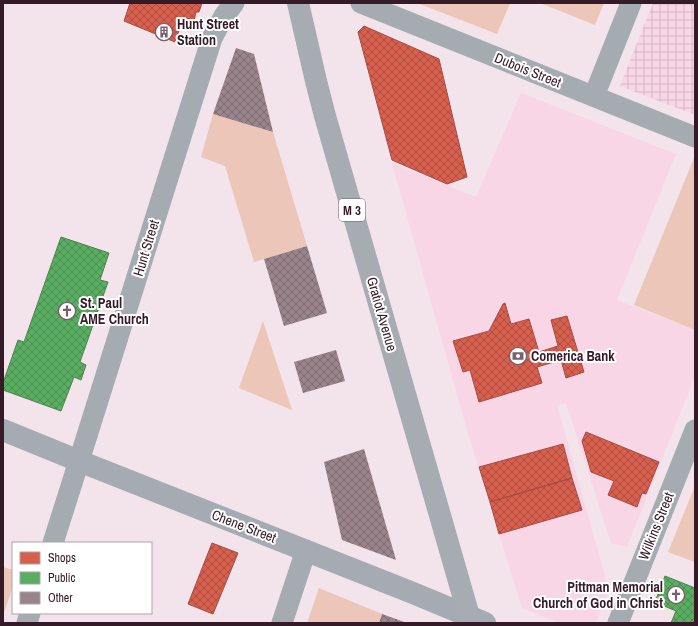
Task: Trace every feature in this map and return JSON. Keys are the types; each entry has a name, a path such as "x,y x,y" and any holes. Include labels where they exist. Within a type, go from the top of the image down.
{"main road":[{"name":"Gratiot Avenue","path":"298,3 325,116 475,621"}],"street":[{"name":"Hunt Street","path":"53,542 212,38 224,16 234,3"},
{"path":"594,96 631,3"},
{"name":"Dubois Street","path":"370,5 695,137"},
{"name":"Chene Street","path":"3,430 413,593 475,621"},
{"name":"Wilkins Street","path":"618,623 695,430"},
{"path":"282,623 306,550"}],"shaded area":[{"path":"417,3 510,3 497,34"},
{"path":"540,3 604,3 595,25"},
{"path":"653,3 695,3 695,115 620,86"},
{"path":"521,93 676,154 617,300 695,330 695,376 627,547 611,543 566,403 557,405 609,590 596,623 559,623 522,608 467,430 392,163 476,197"},
{"path":"213,114 273,132 307,246 254,262 225,166 201,157"},
{"path":"695,158 695,330 634,305"},
{"path":"263,321 292,410 239,388"},
{"path":"695,486 695,562 668,552"},
{"path":"3,567 12,570 12,589 3,616"},
{"path":"319,588 382,614 379,623 307,623"}],"building: Shops":[{"name":"Hunt Street Station","path":"130,3 202,3 199,12 196,12 194,21 184,17 175,42 124,21"},
{"path":"364,26 439,59 467,177 447,184 392,160 358,32"},
{"name":"Comerica Bank","path":"505,303 511,324 529,319 539,352 558,346 551,320 567,316 584,372 566,378 561,360 537,367 542,383 479,402 470,370 463,372 453,341 489,331 503,304"},
{"path":"586,432 659,462 646,494 642,493 637,507 608,495 614,481 591,472 582,441"},
{"path":"563,444 572,478 490,502 479,467"},
{"path":"572,478 582,510 499,534 490,502"},
{"path":"212,543 238,553 213,614 188,604"}],"building: Public":[{"name":"St. Paul AME Church","path":"61,237 109,253 100,280 108,282 80,362 86,365 81,380 74,377 61,411 3,390 3,383 18,340 24,342"},
{"name":"Pittman Memorial Church of God in Christ","path":"665,576 695,588 695,623 671,623 676,611 655,602"}],"building: Other":[{"path":"236,48 254,54 273,132 213,114"},
{"path":"307,246 327,313 284,326 264,259"},
{"path":"336,350 345,381 303,393 294,362"},
{"path":"364,449 396,560 342,540 324,462"},
{"path":"382,614 407,623 379,623"}],"place":[{"name":"Hunt Street Station","path":"164,32"},
{"name":"St. Paul AME Church","path":"67,311"},
{"name":"Comerica Bank","path":"518,356"},
{"name":"Pittman Memorial Church of God in Christ","path":"676,595"}]}
